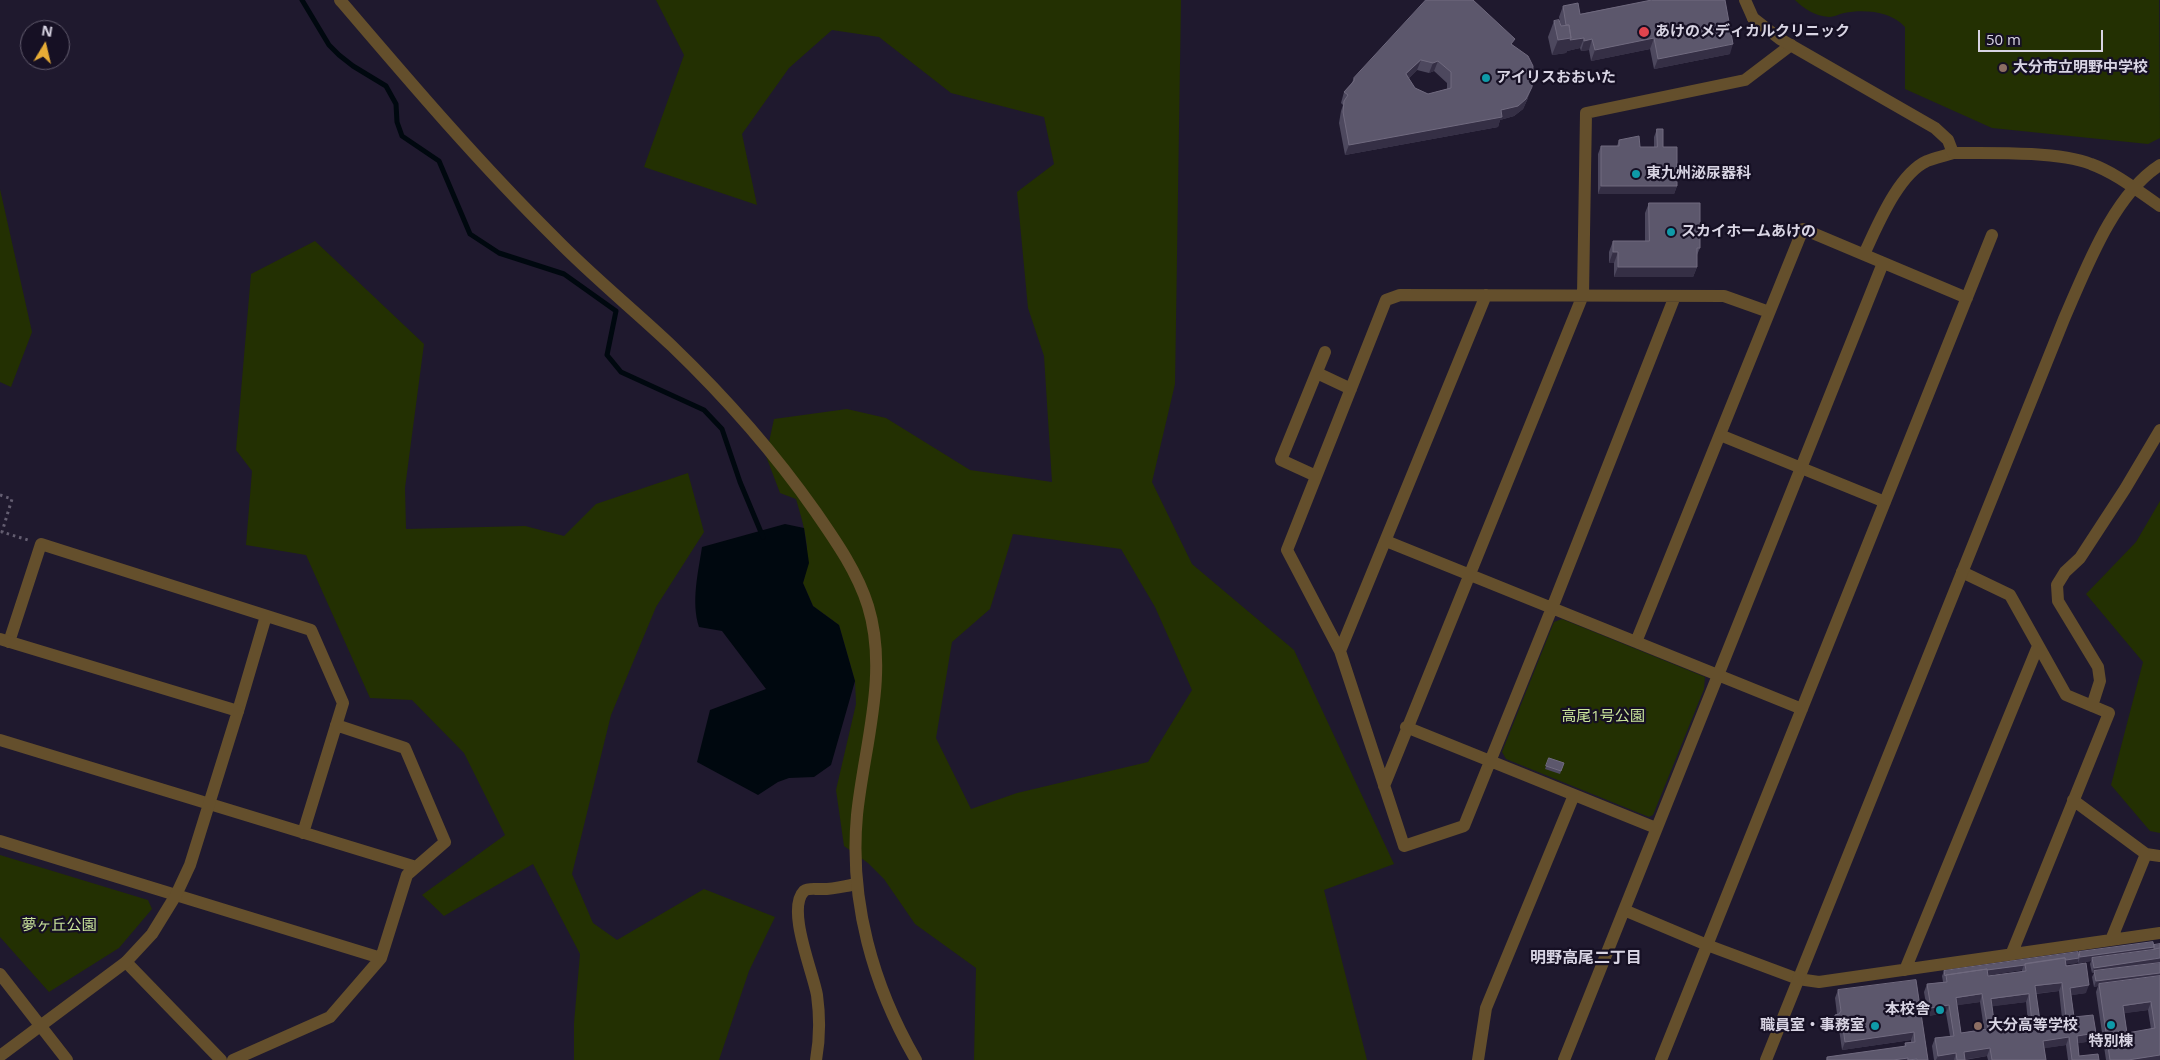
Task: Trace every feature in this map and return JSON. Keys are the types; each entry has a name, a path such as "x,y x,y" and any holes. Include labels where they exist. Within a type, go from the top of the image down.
{"street":[{"path":"340,0 453,132 499,182 558,241 672,346 734,408 788,474 834,539 857,579 867,604 877,657 876,683 857,816 857,884 870,954 881,989 899,1031 916,1060"},
{"path":"1745,0 1753,18 1791,45 1934,128 1948,140 1953,153"},
{"path":"1384,786 1406,727 1583,295 1586,113 1745,80 1791,45"},
{"path":"1864,254 1895,194 1916,169 1926,162 1953,153 2024,155 2078,160 2102,169 2160,206"},
{"path":"1766,1060 2064,319 2098,245 2133,188 2160,165"},
{"path":"1636,642 1803,229 1967,298"},
{"path":"1661,1060 1992,235"},
{"path":"1564,1060 1884,263"},
{"path":"1675,296 1464,826 1404,846 1340,651 1287,550 1386,300 1400,295 1724,296 1769,312"},
{"path":"1340,651 1486,295"},
{"path":"1316,476 1282,460 1325,352"},
{"path":"1316,374 1351,389"},
{"path":"2092,706 2100,681 2098,668 2058,601 2057,585 2065,572 2080,558 2125,489 2160,430"},
{"path":"1720,435 1885,502"},
{"path":"1386,541 1802,709"},
{"path":"238,711 5,640 41,544 310,630 342,703 303,833"},
{"path":"1962,572 2010,595 2066,695 2109,713 2011,954"},
{"path":"0,1056 126,962 152,934 176,895 190,865 210,804 266,616"},
{"path":"1905,970 2038,646"},
{"path":"233,1060 330,1017 381,958 407,875 445,842 405,748 336,725"},
{"path":"1406,727 1656,828"},
{"path":"0,740 416,867"},
{"path":"1478,1060 1486,1008 1574,795"},
{"path":"2074,800 2146,854 2160,856"},
{"path":"0,841 381,958"},
{"path":"2110,940 2146,854"},
{"path":"816,1060 820,1038 820,1021 812,968 797,916 800,901 803,892 808,889 826,890 857,884"},
{"path":"1624,910 1707,945 1798,979 1819,982 2160,933"},
{"path":"126,962 221,1060"},
{"path":"0,974 67,1060"}],"path":[{"path":"0,495 12,498 2,532 41,544"}],"green space":[{"path":"656,0 1181,0 1175,384 1152,482 1192,564 1294,650 1394,864 1324,890 1367,1060 974,1060 976,968 915,924 884,879 868,863 844,846 836,790 856,704 855,681 839,625 813,606 803,583 806,572 807,551 805,531 796,499 780,493 766,456 774,419 847,409 886,418 970,470 1052,482 1044,356 1028,308 1017,192 1054,164 1044,117 951,93 879,37 832,30 789,68 742,134 757,205 644,167 684,55","holes":["1013,534 1121,549 1155,607 1192,690 1148,762 1017,793 971,809 936,738 952,642 990,609"]},
{"name":"大分市立明野中学校","path":"1795,0 2159,0 2160,138 2148,144 1992,128 1905,89 1905,27 1899,22 1885,14 1868,11 1844,13 1831,17 1819,15 1810,12"},
{"path":"0,189 32,332 11,387 0,382"},
{"path":"315,241 424,344 405,488 406,529 525,526 564,536 596,504 688,473 704,532 656,607 611,715 572,874 593,923 617,940 704,889 775,917 749,971 719,1060 574,1060 574,1023 580,954 533,864 444,916 422,895 505,835 464,753 412,700 370,698 306,555 246,545 252,471 236,450 251,274"},
{"path":"2160,501 2160,833 2150,831 2111,785 2143,662 2086,594 2136,542"},
{"name":"高尾1号公園","path":"1562,619 1705,677 1704,689 1653,815 1649,817 1506,759 1502,752 1554,622"},
{"name":"夢ヶ丘公園","path":"0,855 148,900 152,909 119,948 49,992 0,937"}],"shaded area":[{"path":"785,524 804,528 809,563 803,583 813,606 839,625 855,681 831,765 814,777 789,778 778,782 758,795 697,762 710,710 766,689 722,631 699,627 695,598 696,587 702,547"}],"building":[{"name":"アイリスおおいた","path":"1426,0 1473,0 1515,39 1511,44 1528,56 1533,66 1532,87 1526,99 1518,106 1501,110 1502,117 1349,145 1343,112 1344,101 1348,95 1344,92 1354,81 1354,78","holes":["1421,60 1433,63 1438,61 1451,72 1451,88 1428,94 1415,88 1406,74"]},
{"name":"あけのメディカルクリニック","path":"1652,0 1725,0 1733,44 1658,59 1654,38 1595,50 1592,39 1584,41 1584,38 1570,40 1569,25 1566,25 1563,6 1578,3 1580,14"},
{"path":"1559,20 1561,26 1569,25 1571,38 1558,40 1554,21"},
{"name":"東九州泌尿器科","path":"1657,129 1663,129 1663,147 1677,147 1677,186 1601,186 1601,146 1619,146 1619,140 1639,136 1640,147 1657,147"},
{"name":"スカイホームあけの","path":"1649,203 1700,203 1700,248 1697,248 1697,267 1618,267 1618,252 1613,252 1613,241 1649,241"},
{"path":"1549,758 1564,763 1561,771 1546,766"},
{"path":"2153,942 2154,947 2080,957 2079,952"},
{"path":"2160,944 2160,948 2154,949 2154,945"},
{"path":"2160,949 2160,958 2094,968 2092,958"},
{"path":"2078,952 2079,958 2066,960 2065,958 1945,976 1944,971"},
{"name":"本校舎","path":"2065,958 2066,966 2086,963 2089,985 2070,988 2074,1017 2093,1015 2096,1033 2077,1036 2079,1056 2098,1054 2099,1060 2072,1060 2069,1037 2043,1041 2046,1060 1992,1060 1990,1048 1964,1052 1965,1060 1957,1060 1956,1053 1938,1056 1935,1038 1954,1036 1949,1005 1931,1008 1927,984 1947,982 1946,975 1987,969 1988,976 2026,971 2025,964","holes":["2062,983 2066,1018 2040,1021 2035,986","1982,994 1988,1029 1961,1033 1956,998","2029,994 2032,1023 1995,1028 1991,999"]},
{"path":"2160,963 2160,973 2096,981 2094,971"},
{"name":"特別棟","path":"2160,976 2160,1055 2128,1060 2110,1060 2099,984","holes":["2151,1002 2155,1028 2127,1033 2123,1006"]},
{"name":"職員室・事務室","path":"1916,980 1928,1060 1908,1060 1908,1058 1893,1060 1827,1060 1827,1057 1906,1046 1905,1043 1915,1042 1914,1032 1845,1042 1842,1021 1836,1022 1835,1015 1841,1011 1838,990"}],"waterway":[{"path":"302,0 329,45 353,66 386,86 396,104 397,122 402,136 439,161 470,234 499,253 564,274 616,311 607,355 621,372 704,410 722,429 740,482 763,537"}],"place":[{"name":"あけのメディカルクリニック","path":"1644,32"},
{"name":"大分市立明野中学校","path":"2003,68"},
{"name":"アイリスおおいた","path":"1486,78"},
{"name":"東九州泌尿器科","path":"1636,174"},
{"name":"スカイホームあけの","path":"1671,232"},
{"name":"本校舎","path":"1940,1010"},
{"name":"特別棟","path":"2111,1025"},
{"name":"職員室・事務室","path":"1875,1026"},
{"name":"大分高等学校","path":"1978,1026"}],"district":[{"name":"明野高尾二丁目","path":"1586,958"}]}
